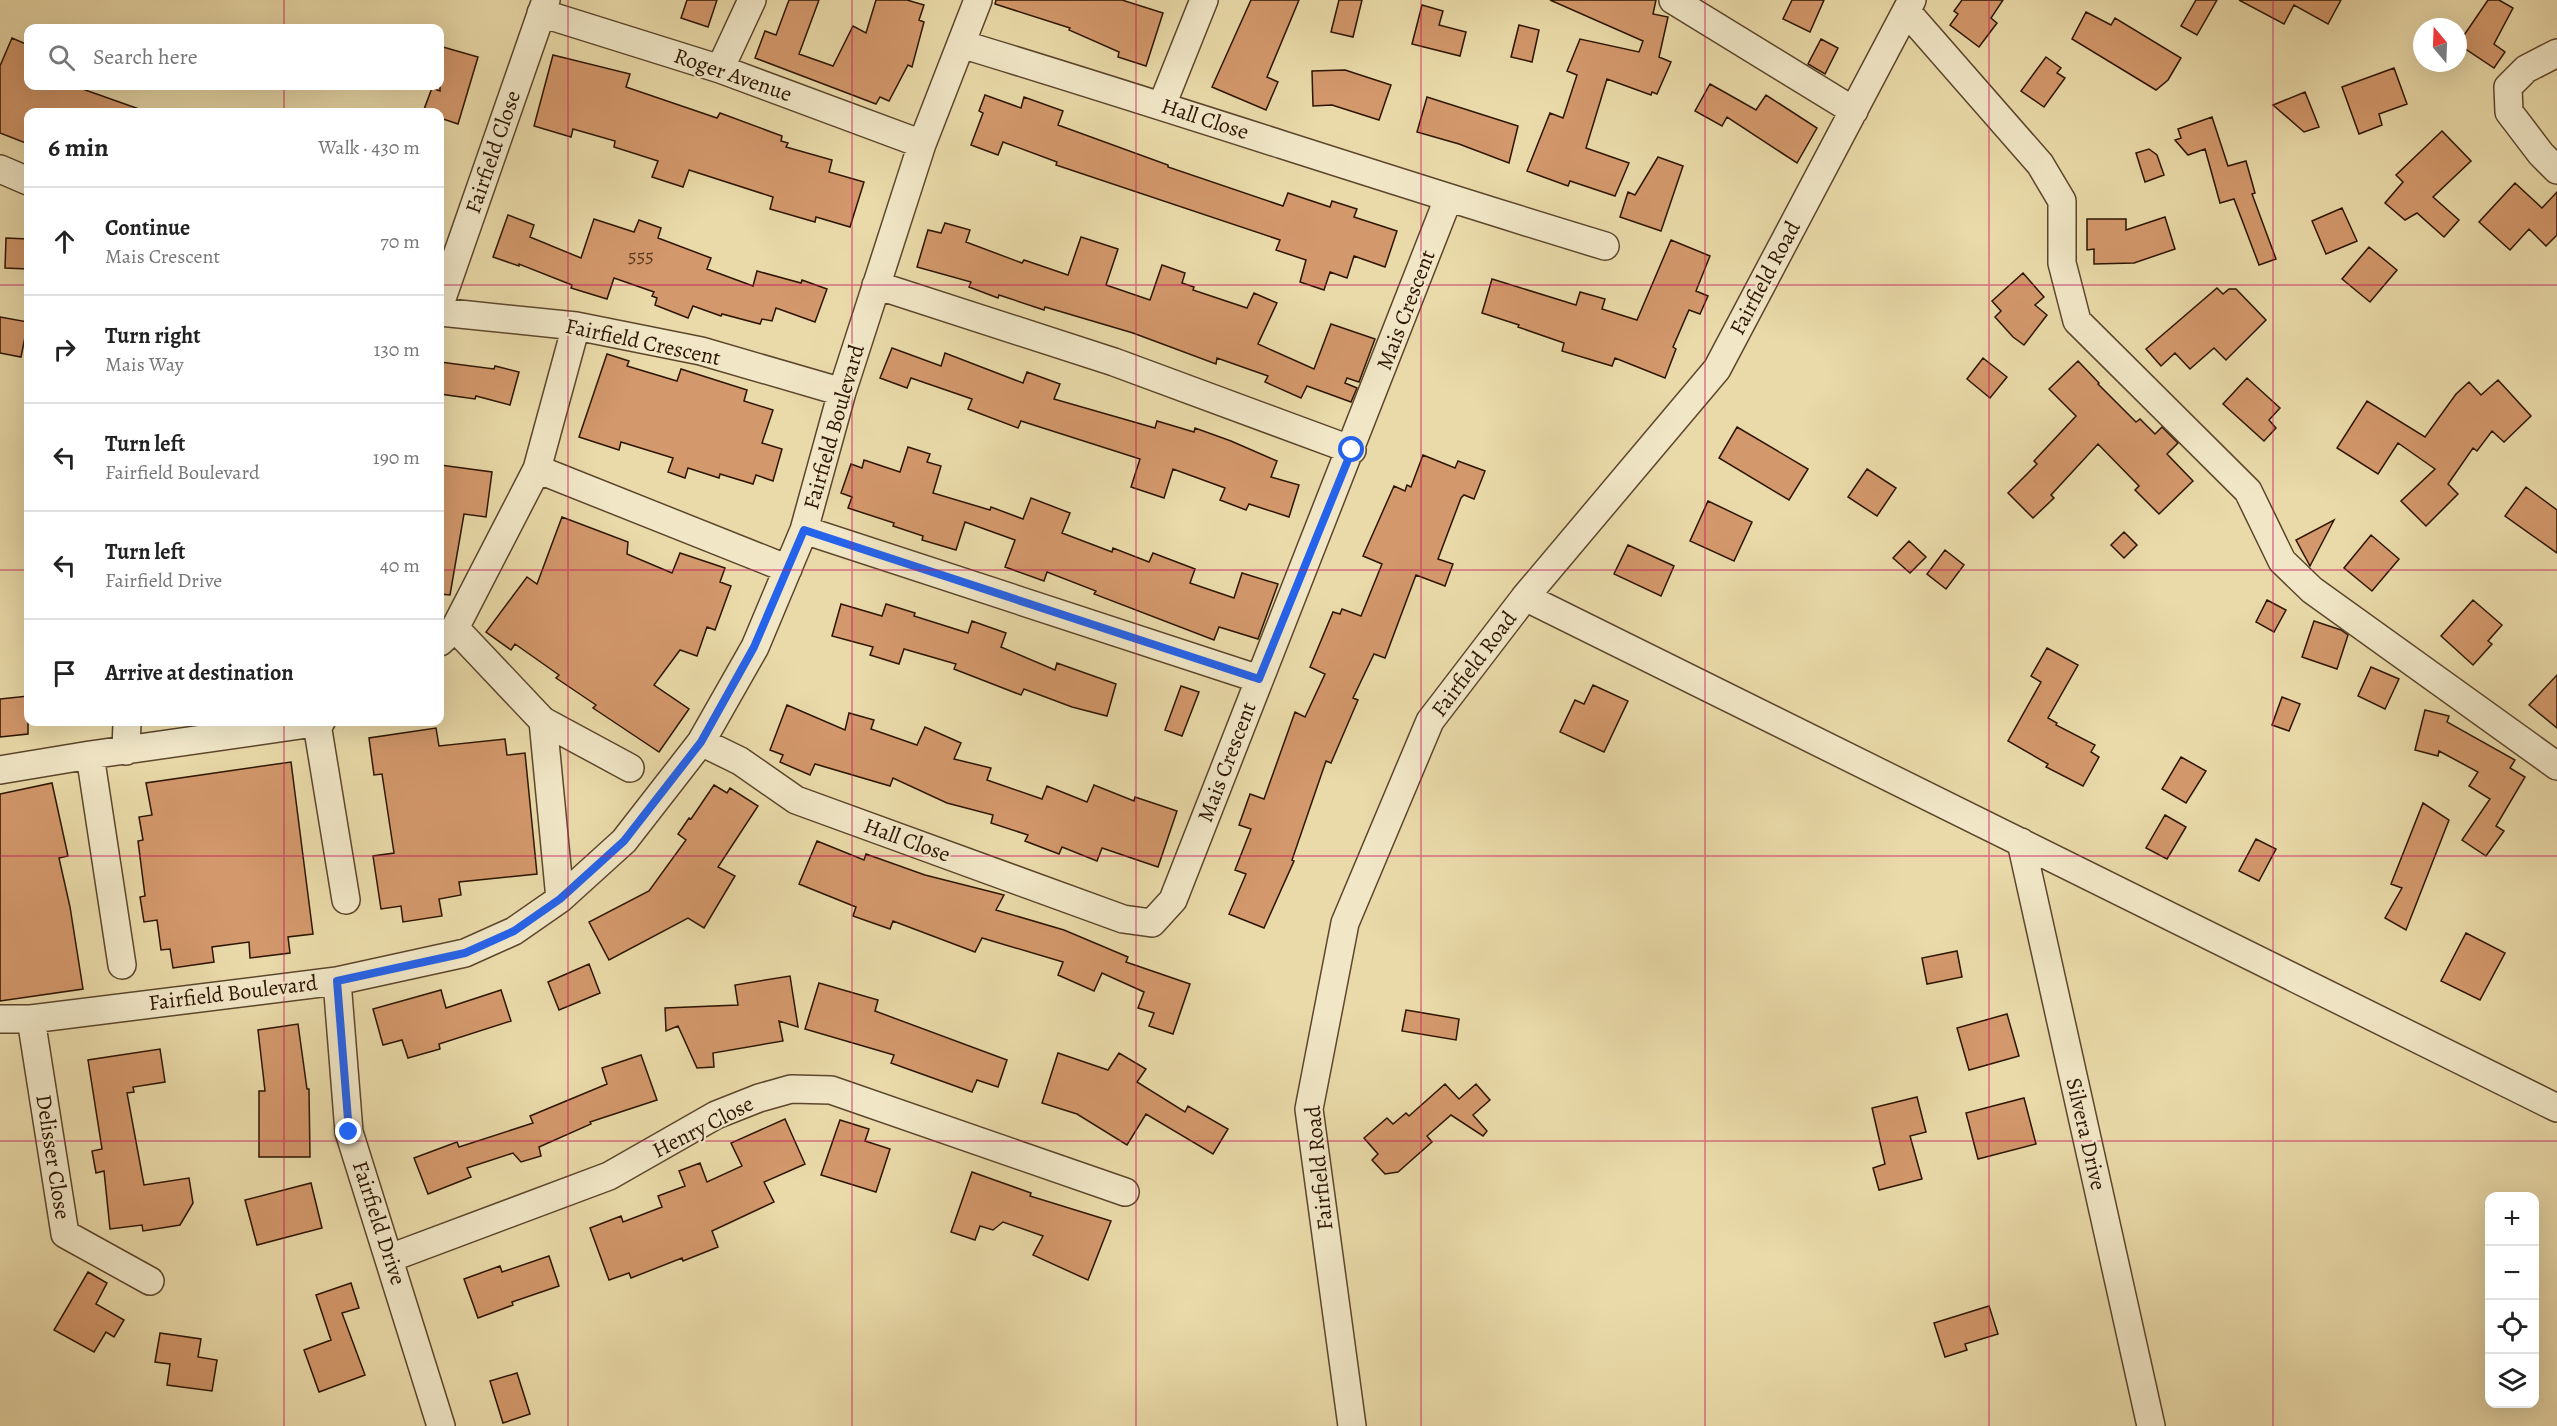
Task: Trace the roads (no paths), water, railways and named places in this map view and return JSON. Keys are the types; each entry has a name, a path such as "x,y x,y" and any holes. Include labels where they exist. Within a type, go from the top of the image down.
{"street":[{"path":"720,69 752,0"},
{"name":"Fairfield Boulevard","path":"0,1018 31,1019 337,981 465,953 514,931 560,899 624,841 701,742 754,647 788,569 804,530 842,392 922,144 978,0"},
{"path":"1162,105 1204,0"},
{"path":"1673,0 1854,111"},
{"name":"Roger Avenue","path":"544,6 922,144"},
{"name":"Fairfield Close","path":"444,293 544,6"},
{"path":"1909,6 2040,164 2062,201 2062,263 2077,321 2248,491 2282,561 2312,590 2557,766"},
{"name":"Fairfield Road","path":"1352,1426 1309,1108 1345,923 1430,721 1525,597 1717,369 1909,6"},
{"name":"Hall Close","path":"961,44 1162,105 1448,199 1605,246"},
{"path":"2557,53 2526,69 2508,87 2509,112 2541,154 2557,170"},
{"path":"0,169 24,179"},
{"name":"Mais Crescent","path":"1123,919 1152,923 1173,900 1352,450 1448,199"},
{"path":"876,285 1114,362 1352,450"},
{"name":"Fairfield Crescent","path":"444,312 576,326 701,351 842,392"},
{"path":"576,326 537,469 447,635 543,721 630,768"},
{"path":"537,469 788,569"},
{"path":"804,530 1259,679"},
{"path":"1525,597 2557,1108"},
{"path":"543,721 560,899"},
{"path":"126,751 127,726"},
{"path":"0,770 298,726"},
{"path":"319,726 346,900"},
{"name":"Hall Close","path":"701,742 740,761 796,800 1123,919"},
{"path":"90,755 122,965"},
{"name":"Silvera Drive","path":"2021,842 2151,1426"},
{"name":"Fairfield Drive","path":"337,981 349,1132 441,1426"},
{"name":"Delisser Close","path":"31,1019 65,1234 150,1281"},
{"name":"Henry Close","path":"390,1258 609,1176 716,1115 759,1098 791,1089 831,1090 1125,1192"}]}
